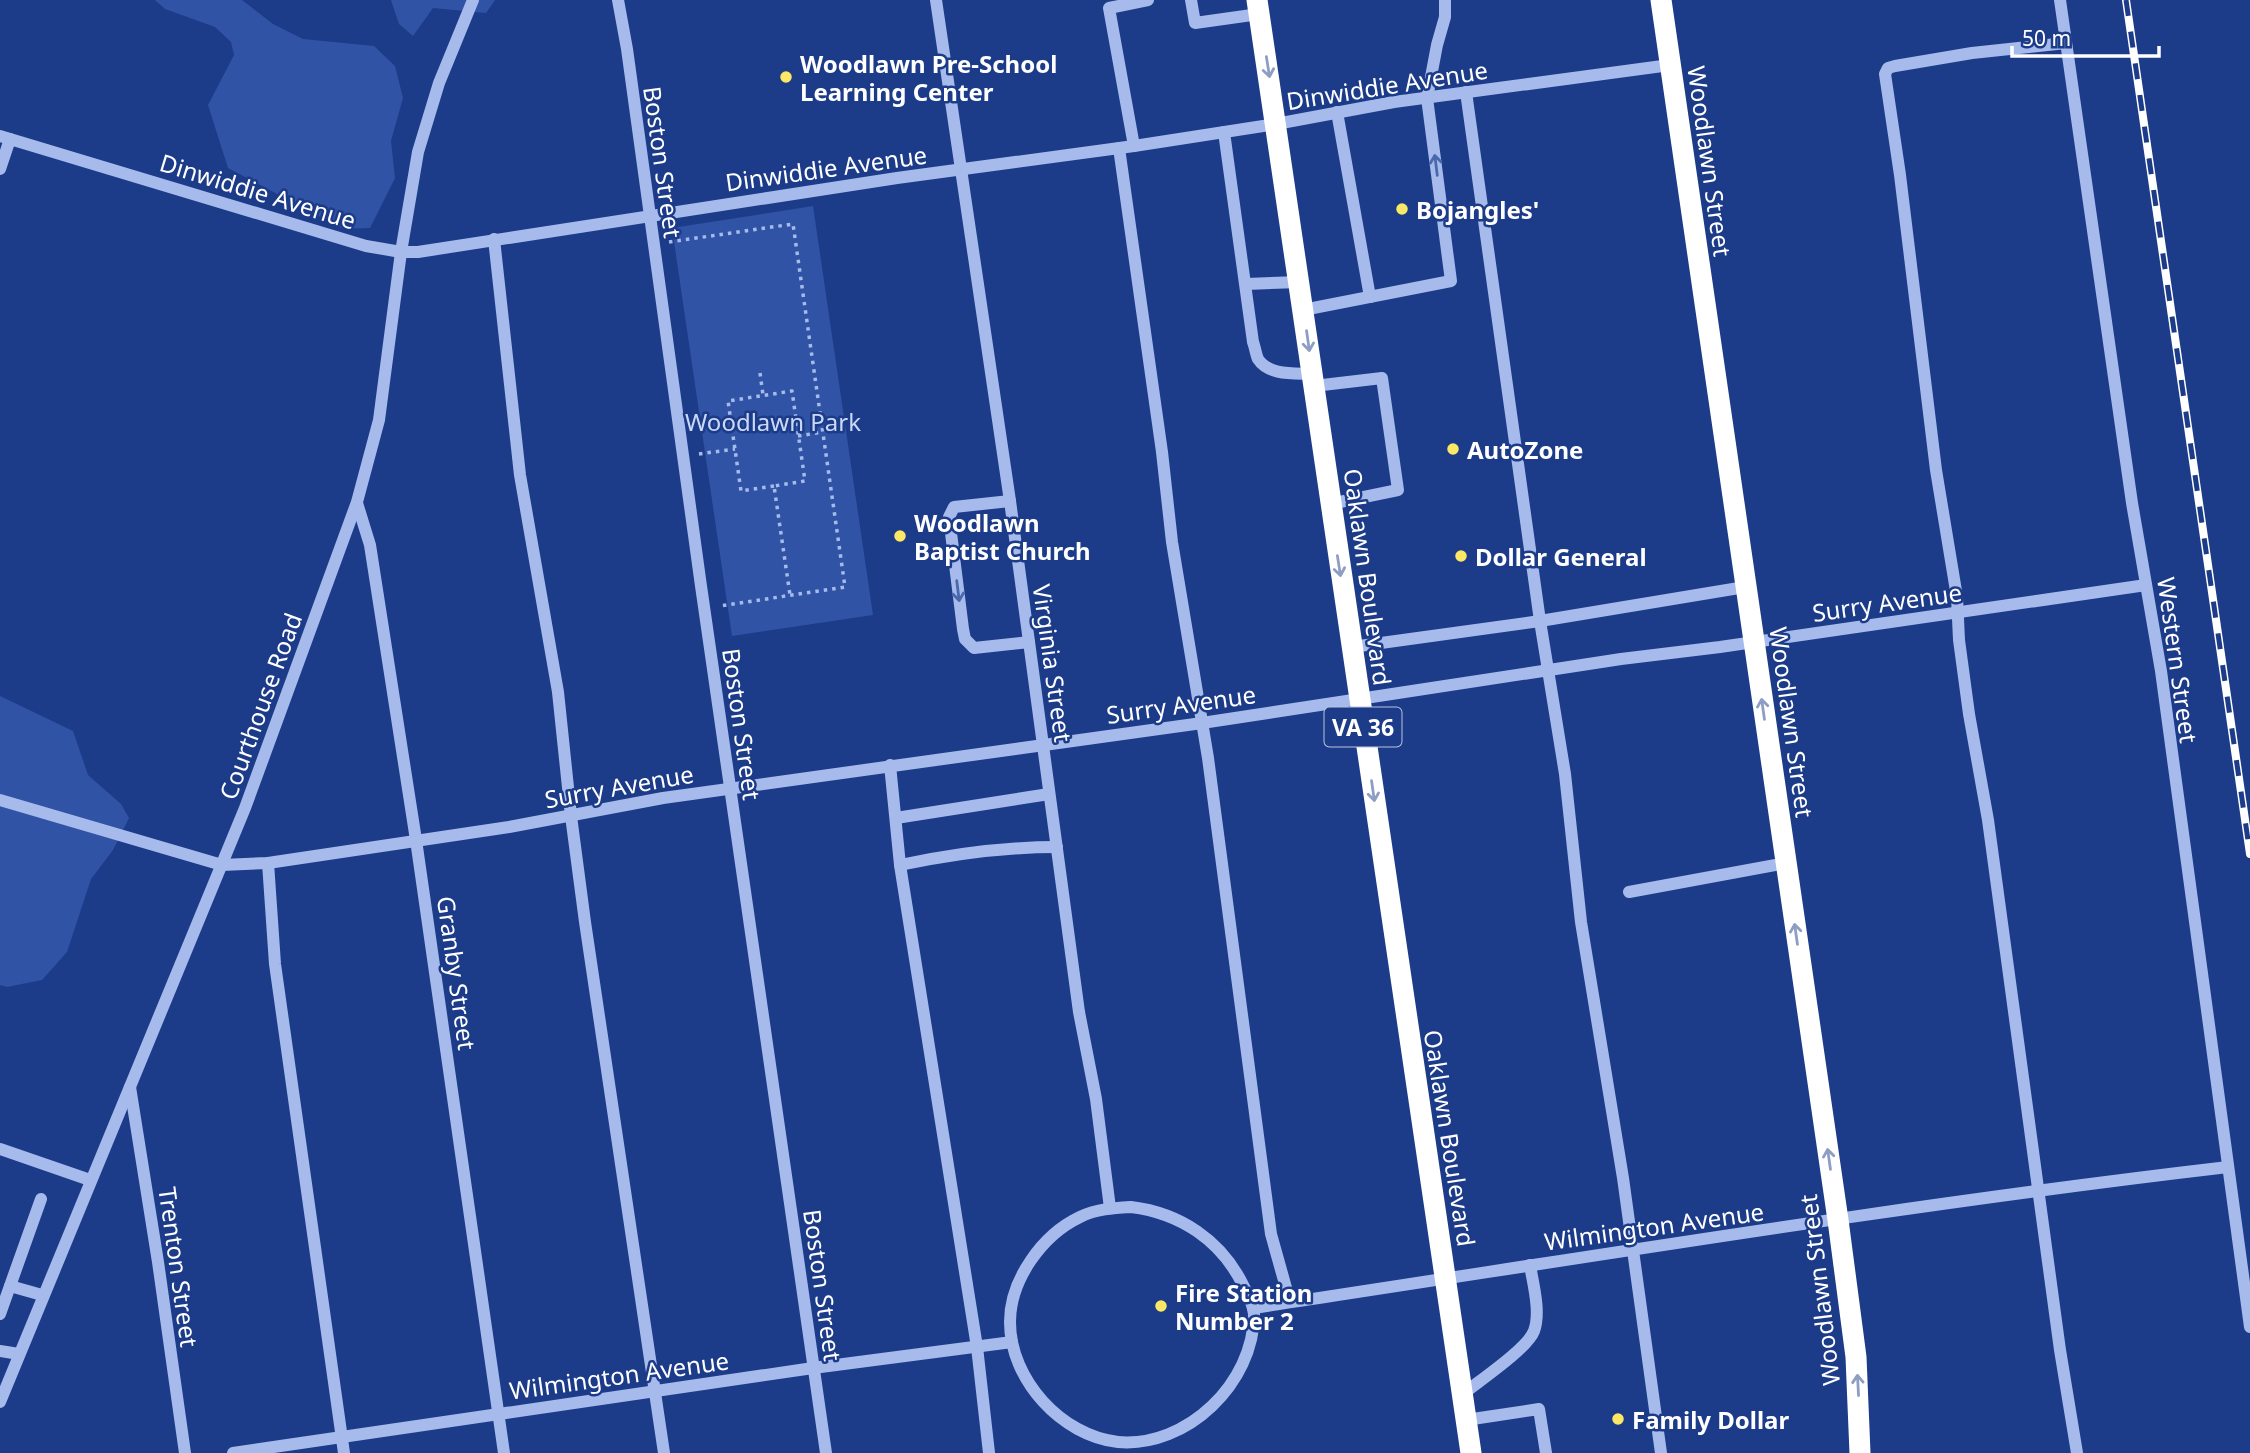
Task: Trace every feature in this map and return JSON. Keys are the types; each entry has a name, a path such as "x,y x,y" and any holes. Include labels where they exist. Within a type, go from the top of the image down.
{"highway":[{"name":"Woodlawn Street","path":"1661,0 1838,1220 1856,1357 1860,1453"},
{"name":"Oaklawn Boulevard","path":"1258,7 1471,1453"}],"street":[{"name":"Courthouse Road","path":"0,1402 222,865 357,502 379,420 401,251 418,152 439,83 473,0"},
{"name":"Boston Street","path":"618,0 826,1453"},
{"name":"Virginia Street","path":"936,0 1010,501 1079,1012 1096,1098 1110,1208"},
{"path":"1134,146 1109,8 1148,0"},
{"path":"1191,0 1195,23 1258,7"},
{"path":"1303,310 1451,281 1427,97 1445,17 1446,0"},
{"name":"Western Street","path":"2060,0 2132,503 2161,671 2250,1327"},
{"path":"2066,43 1972,53 1895,66 1888,68 1885,74 1936,470 1958,613 1969,714 1988,820 2060,1350 2077,1453"},
{"name":"Dinwiddie Avenue","path":"5,138 366,246 418,252 1134,146 1427,97 1670,65"},
{"path":"1466,92 1564,774 1581,922 1619,1152 1661,1453"},
{"path":"1338,112 1370,297"},
{"path":"1224,132 1253,342 1258,359 1269,368 1313,380 1382,378 1398,490 1330,503"},
{"path":"0,169 5,138"},
{"path":"1119,148 1172,542 1202,723 1271,1234 1290,1302"},
{"path":"494,239 520,475 558,692 571,816 664,1453"},
{"path":"1246,285 1300,282"},
{"path":"1010,501 954,507 951,510 949,517 963,629 965,639 974,648 1029,642"},
{"name":"Granby Street","path":"357,502 370,545 416,840 504,1453"},
{"name":"Surry Avenue","path":"0,800 222,865 268,863 509,827 730,788 1202,723 2146,585"},
{"path":"1352,647 1540,621 1745,587"},
{"path":"890,765 900,865 976,1347 989,1453"},
{"path":"895,818 1049,794"},
{"path":"900,865 961,854 1026,847 1057,847"},
{"path":"268,863 275,964 344,1453"},
{"path":"1629,892 1786,863"},
{"name":"Trenton Street","path":"130,1087 185,1453"},
{"path":"0,1149 90,1180"},
{"name":"Wilmington Avenue","path":"1253,1308 1838,1220 2228,1167"},
{"path":"0,1314 41,1199"},
{"path":"1110,1208 1154,1210 1182,1221 1204,1235 1236,1269 1253,1308 1249,1342 1240,1366 1227,1388 1214,1405 1196,1420 1148,1447 1097,1438 1076,1429 1054,1414 1039,1397 1020,1367 1012,1342 1010,1321 1014,1296 1023,1273 1040,1248 1062,1227 1082,1216 1110,1208"},
{"path":"1462,1394 1518,1350 1534,1332 1536,1312 1530,1265"},
{"path":"10,1286 43,1295"},
{"name":"Wilmington Avenue","path":"233,1453 813,1368 1012,1342"},
{"path":"0,1351 19,1354"},
{"path":"1466,1420 1539,1409 1546,1453"}],"path":[{"path":"653,244 793,224 845,587 704,608"},
{"path":"760,373 763,396"},
{"path":"792,391 798,436 805,481 741,491 728,401 792,391"},
{"path":"798,436 823,432"},
{"path":"683,457 735,449"},
{"path":"774,486 790,595"}],"green space":[{"path":"155,0 242,0 273,24 303,39 374,46 395,66 403,98 391,141 395,178 370,228 343,229 228,168 208,105 234,55 231,42 215,27 165,9"},
{"path":"391,0 495,0 486,13 433,8 413,36 399,24"},
{"name":"Woodlawn Park","path":"813,206 873,615 732,636 672,228"},
{"path":"0,696 73,731 88,775 121,804 129,818 113,850 91,879 67,952 42,980 7,987 0,985"}],"railway":[{"path":"2126,0 2250,854"}],"place":[{"name":"Woodlawn Pre-School Learning Center","path":"786,77"},
{"name":"Bojangles'","path":"1402,209"},
{"name":"AutoZone","path":"1453,449"},
{"name":"Woodlawn Baptist Church","path":"900,536"},
{"name":"Dollar General","path":"1461,556"},
{"name":"Fire Station Number 2","path":"1161,1306"},
{"name":"Family Dollar","path":"1618,1419"}]}
